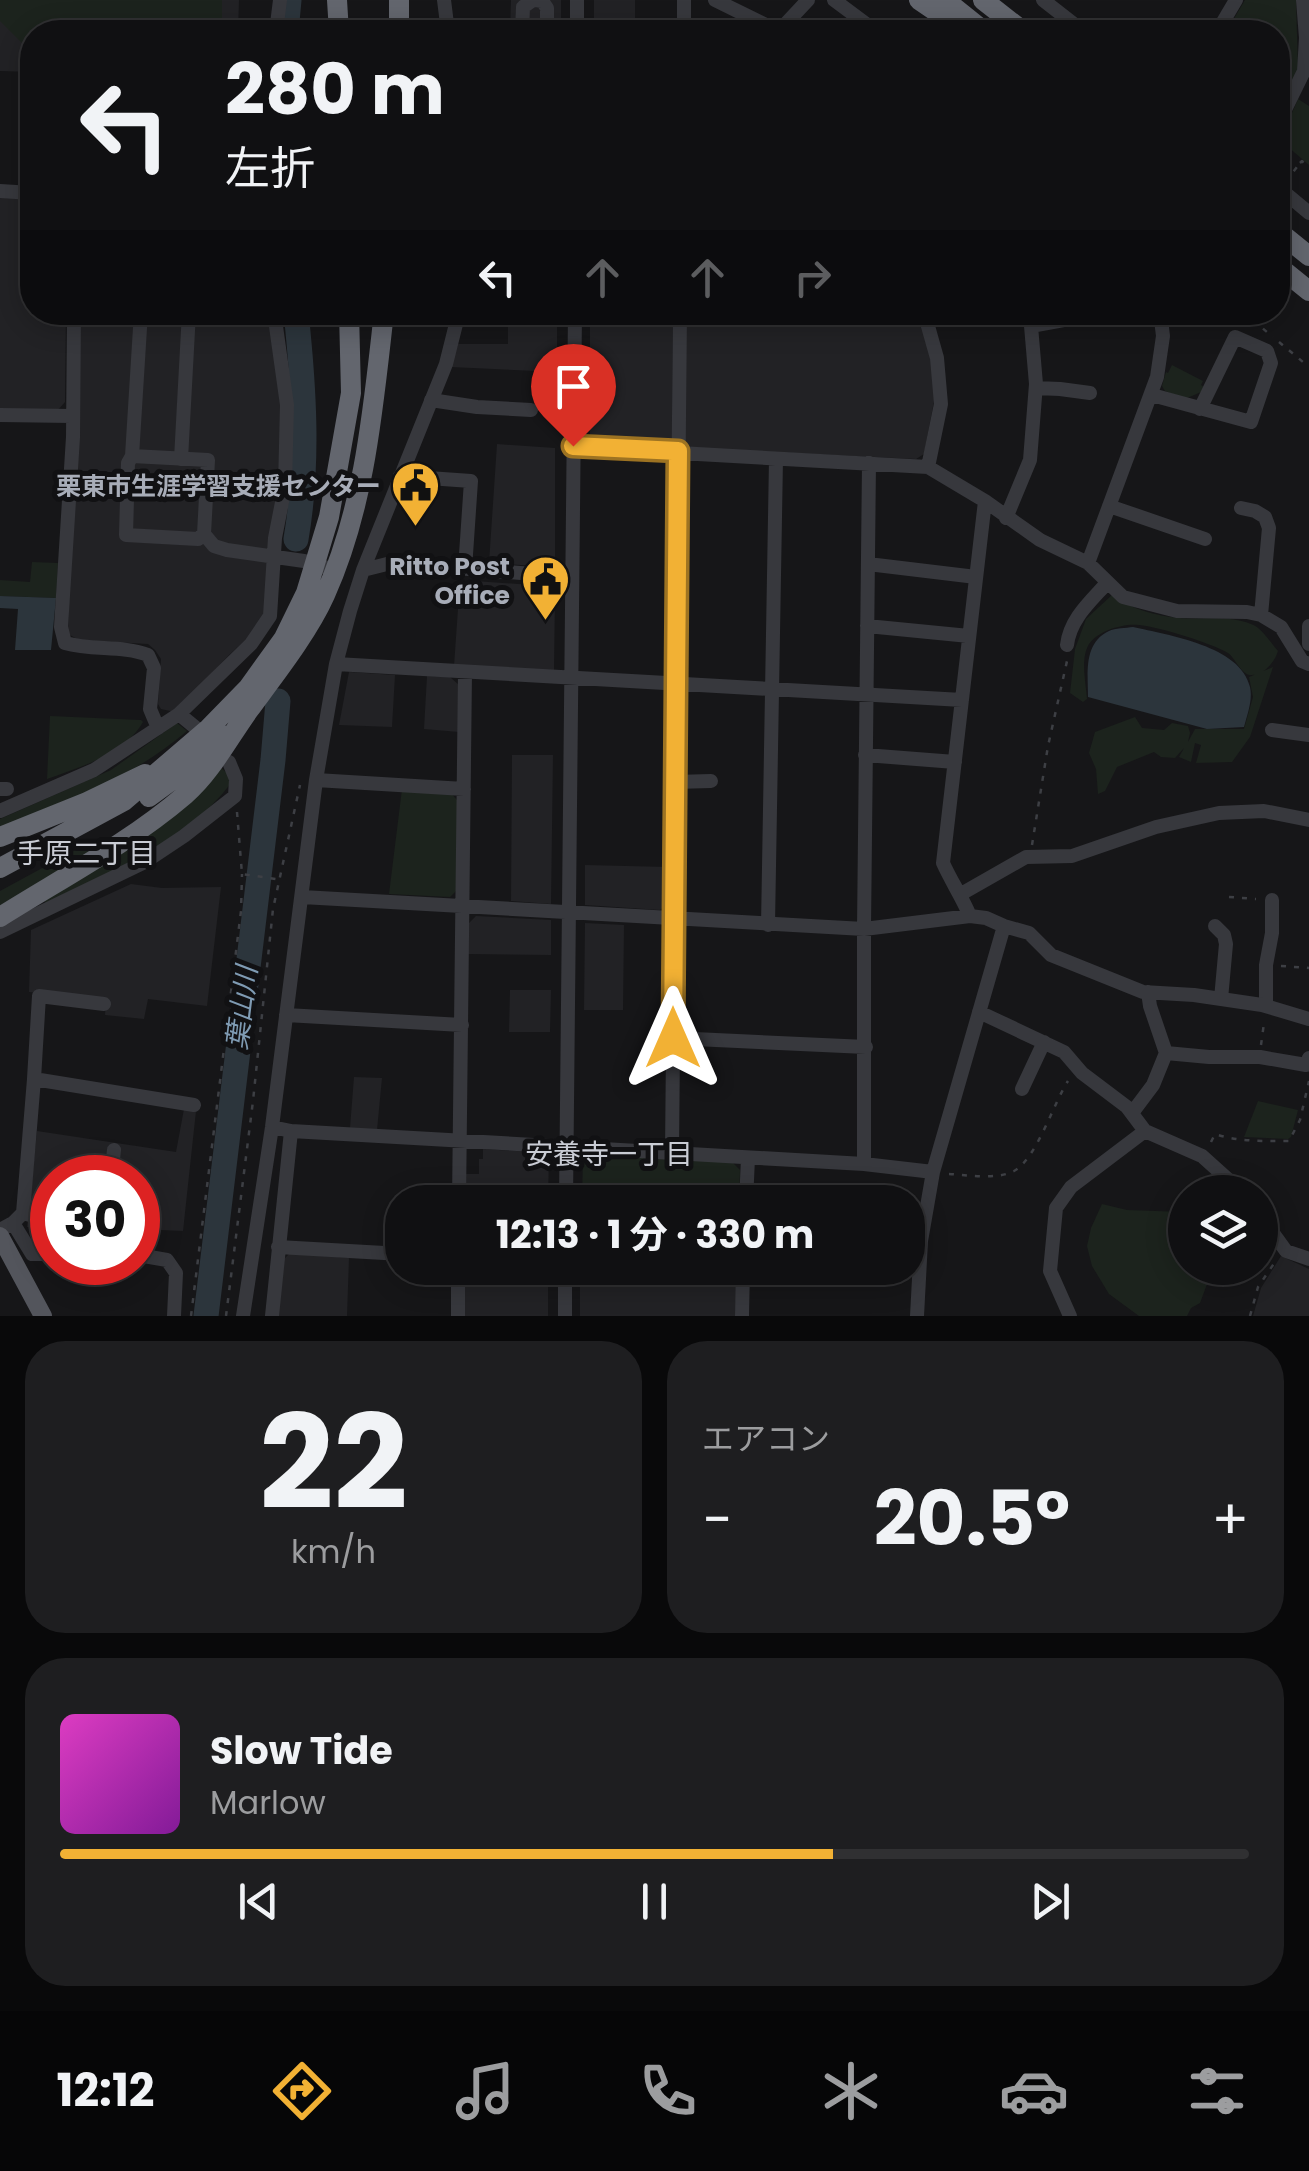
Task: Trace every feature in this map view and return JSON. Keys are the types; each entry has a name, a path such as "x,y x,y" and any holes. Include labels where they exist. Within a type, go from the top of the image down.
{"highway":[{"path":"920,0 949,20"},
{"path":"945,0 970,20"},
{"path":"982,0 1008,20"},
{"path":"0,917 81,868 188,792 226,746 324,598 329,518 351,393 349,325"},
{"path":"0,868 124,802 210,728 248,688 284,638 306,592 352,524 361,487 383,325"},
{"path":"0,883 126,813 179,775 246,714"},
{"path":"0,837 87,802 178,757"}],"main road":[{"path":"7,1235 42,1316"}],"street":[{"path":"521,20 524,6 535,0 542,1 547,8 548,20"},
{"path":"715,0 755,20"},
{"path":"790,20 808,0"},
{"path":"834,0 861,20"},
{"path":"1043,0 1069,20"},
{"path":"1290,100 1304,71 1303,0"},
{"path":"74,325 73,437 61,626 65,643 76,647 135,650 148,655 154,668 150,709 158,728"},
{"path":"139,325 126,534 198,539 204,534"},
{"path":"181,458 188,325"},
{"path":"0,811 94,770 179,714 250,644 270,616 285,488 287,405 276,325"},
{"path":"243,1316 302,897 308,780 364,570 446,364 456,325"},
{"path":"566,1185 575,325"},
{"path":"672,1153 680,325"},
{"path":"928,325 937,358 941,404 928,467"},
{"path":"1006,518 1030,460 1036,388 1030,325"},
{"path":"1088,563 1152,395 1162,350 1161,325"},
{"path":"1152,395 1200,409 1251,422 1272,363 1267,352 1234,337 1200,409"},
{"path":"1036,388 1090,393"},
{"path":"431,400 530,410"},
{"path":"0,415 72,416"},
{"path":"573,446 928,467 1040,540 1088,563 1123,597 1177,611 1262,615 1281,626 1302,660 1309,664"},
{"path":"132,456 208,460 204,534 214,546 324,568"},
{"path":"768,924 776,460"},
{"path":"864,1164 869,463"},
{"path":"400,476 472,481 464,569"},
{"path":"970,916 944,862 985,502"},
{"path":"1110,506 1205,539"},
{"path":"1240,508 1266,517 1270,528 1262,615"},
{"path":"364,570 392,563 572,577"},
{"path":"868,564 976,578"},
{"path":"1067,645 1068,633 1078,615 1107,583"},
{"path":"868,626 970,636"},
{"path":"1309,626 1309,644"},
{"path":"336,664 962,700"},
{"path":"460,1185 465,672"},
{"path":"179,714 196,728"},
{"path":"1272,730 1309,735"},
{"path":"866,755 955,762"},
{"path":"0,932 145,862 184,836 234,796 236,779 229,762"},
{"path":"308,780 464,789"},
{"path":"675,782 711,782"},
{"path":"961,894 1026,857 1072,856 1156,828 1219,814 1264,811 1309,820"},
{"path":"302,897 864,929 970,916 1029,933 1051,955 1148,992 1266,1006 1309,1019"},
{"path":"1266,1006 1272,900"},
{"path":"917,1316 921,1242 933,1172 1004,926"},
{"path":"1215,926 1226,944 1221,999"},
{"path":"1132,1113 1153,1085 1166,1053 1148,992"},
{"path":"7,1235 34,1079 39,996 104,1004"},
{"path":"979,1012 1064,1052 1082,1074 1126,1106 1144,1131 1202,1156 1223,1175"},
{"path":"286,1015 462,1025"},
{"path":"673,1038 866,1048"},
{"path":"1022,1088 1038,1040"},
{"path":"1166,1053 1260,1057 1306,1065 1309,1058"},
{"path":"34,1079 194,1105"},
{"path":"272,1127 864,1164 933,1172"},
{"path":"272,1316 291,1131"},
{"path":"1070,1316 1050,1271 1056,1208 1070,1186 1144,1131"},
{"path":"113,1155 114,1150"},
{"path":"747,1185 748,1158"},
{"path":"7,1235 30,1220"},
{"path":"7,1235 30,1252"},
{"path":"1278,1240 1284,1248 1309,1259"},
{"path":"278,1246 385,1253"},
{"path":"160,1259 167,1260 176,1273 174,1316"},
{"path":"458,1285 458,1316"},
{"path":"564,1316 565,1285"},
{"path":"742,1316 743,1285"}],"path":[{"path":"1290,176 1302,161 1309,168"},
{"path":"1259,325 1309,367"},
{"path":"1030,857 1067,645"},
{"path":"226,1316 273,909 278,879 308,780"},
{"path":"190,1316 244,875 234,796"},
{"path":"244,875 278,879"},
{"path":"1229,897 1272,900"},
{"path":"1266,965 1309,968"},
{"path":"1260,1057 1266,1006"},
{"path":"933,1172 997,1175 1017,1169 1040,1138 1068,1081 1082,1074"},
{"path":"1202,1156 1215,1134 1248,1141 1289,1141 1300,1120 1309,1081"},
{"path":"1250,1316 1258,1287 1284,1248"}],"shaded area":[{"path":"0,0 239,0 238,20 20,20 20,72 0,71"},
{"path":"0,0 222,0 222,20 20,20 20,41 0,21"},
{"path":"511,0 561,0 561,20 510,20"},
{"path":"594,0 635,0 635,20 594,20"},
{"path":"1245,0 1296,0 1298,69 1290,87 1290,20 1233,20"},
{"path":"1298,99 1309,106 1309,165 1290,149 1290,117"},
{"path":"0,195 20,197 20,325 66,325 65,402 58,410 0,409"},
{"path":"78,325 271,325 281,410 280,459 265,615 260,627 175,712 161,709 158,704 161,659 148,644 79,640 68,630"},
{"path":"508,325 557,325 557,372 451,367 458,344 508,344"},
{"path":"590,325 673,325 672,438 665,443 590,439"},
{"path":"686,325 924,325 932,357 935,396 924,454 916,459 692,448 684,440"},
{"path":"1172,365 1203,381 1201,392 1185,399 1165,391 1162,386"},
{"path":"497,444 555,448 555,567 489,563"},
{"path":"32,562 58,563 56,598 0,596 0,580 30,582"},
{"path":"460,580 546,586 555,594 554,670 454,666"},
{"path":"1112,595 1135,608 1162,616 1251,624 1278,651 1268,668 1250,675 1228,653 1210,645 1148,626 1119,627 1098,635 1086,650 1087,699 1083,702 1070,693 1075,649 1086,619"},
{"path":"0,596 56,598 51,650 15,650 18,609 0,608"},
{"path":"1133,627 1201,645 1233,661 1250,687 1244,727 1207,729 1088,697 1089,660 1095,643 1109,631"},
{"path":"1273,667 1250,737 1232,762 1196,763 1201,745 1195,743 1191,762 1179,757 1184,748 1175,758 1154,752 1117,767 1105,791 1098,794 1096,769 1089,753 1095,732 1135,717 1142,728 1164,730 1172,723 1188,726 1188,742 1195,729 1244,729 1253,697 1249,677"},
{"path":"349,672 395,675 392,727 339,725"},
{"path":"427,676 450,677 459,685 459,732 424,729"},
{"path":"50,716 143,722 113,751 47,779"},
{"path":"177,723 187,731 143,763 98,787 0,828 0,819 111,770"},
{"path":"512,755 553,755 551,904 511,901"},
{"path":"220,767 231,783 192,823 146,854 46,904 44,900"},
{"path":"402,789 450,792 457,800 457,890 450,897 389,894"},
{"path":"90,842 93,850 0,909 0,891"},
{"path":"585,865 668,867 668,903 660,910 585,905"},
{"path":"131,884 221,887 207,1006 148,999 144,1019 105,1015 106,1001 29,992 31,930"},
{"path":"476,916 551,920 551,955 468,954 469,923"},
{"path":"585,923 624,925 623,1010 584,1010"},
{"path":"510,990 551,990 550,1032 509,1032"},
{"path":"354,1077 382,1078 377,1130 350,1128"},
{"path":"1258,1101 1298,1110 1291,1137 1244,1137"},
{"path":"184,1109 196,1111 183,1231 160,1230 160,1155 34,1155 37,1131 176,1152"},
{"path":"483,1149 549,1153 548,1185 466,1185 466,1174 479,1174 479,1159 483,1159"},
{"path":"583,1155 732,1162 740,1170 740,1185 582,1185"},
{"path":"1102,1204 1127,1210 1168,1211 1168,1285 1207,1285 1200,1303 1187,1316 1139,1316 1109,1294 1092,1266 1087,1246"},
{"path":"290,1253 349,1258 347,1316 276,1316 283,1260"},
{"path":"1281,1256 1309,1269 1309,1316 1253,1316 1263,1285 1278,1285"},
{"path":"465,1285 548,1285 548,1316 465,1316"},
{"path":"580,1285 737,1287 735,1316 580,1316"}],"waterway":[{"name":"葉山川","path":"287,20 289,0"},
{"name":"葉山川","path":"296,539 303,483 304,426 297,325"},
{"name":"葉山川","path":"206,1316 278,701"}],"place":[{"name":"栗東市生涯学習支援センター","path":"416,528"},
{"name":"Ritto Post Office","path":"545,622"}],"district":[{"name":"手原二丁目","path":"86,853"},
{"name":"安養寺一丁目","path":"609,1154"}],"route":[{"path":"573,446 678,451 673,1038"}]}
